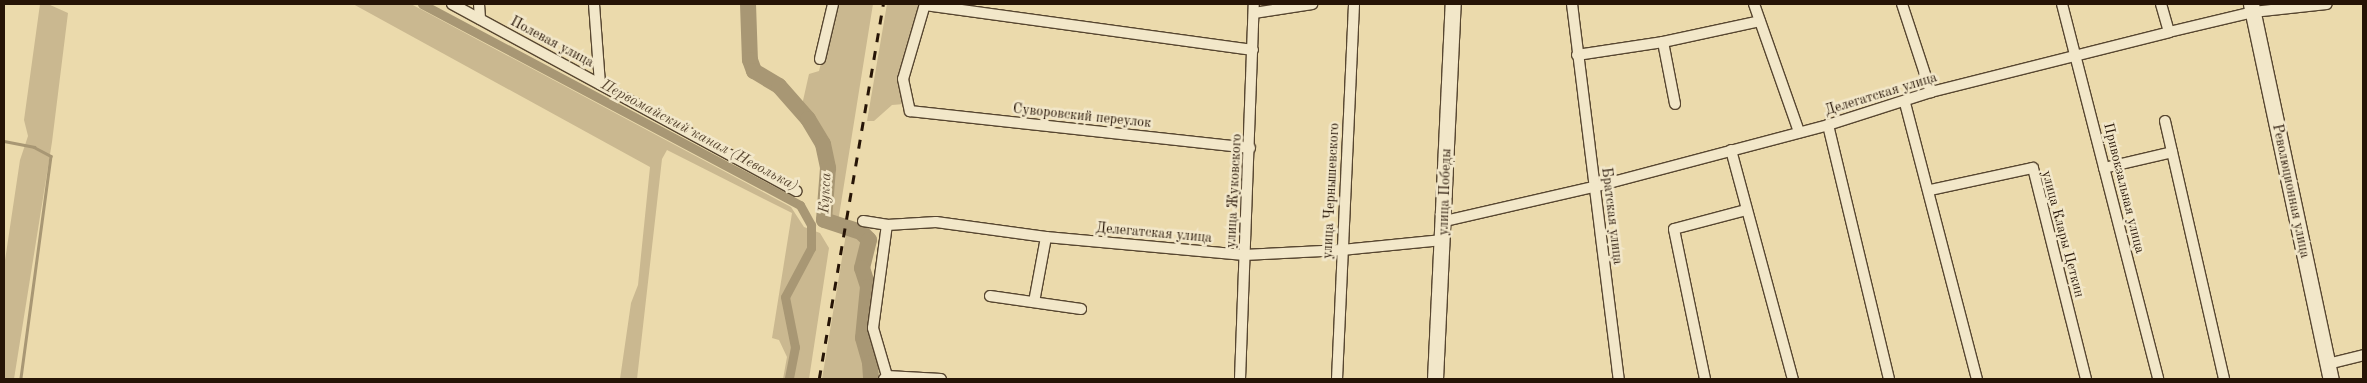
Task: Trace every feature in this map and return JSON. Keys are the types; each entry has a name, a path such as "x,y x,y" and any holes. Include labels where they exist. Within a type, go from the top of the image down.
{"street":[{"name":"Полевая улица","path":"452,4 796,191"},
{"path":"479,4 480,19"},
{"path":"594,4 600,84"},
{"path":"820,59 833,4"},
{"path":"925,4 1253,50"},
{"name":"Суворовский переулок","path":"925,4 903,79 910,111 1250,148"},
{"path":"1254,9 1312,4"},
{"name":"улица Чернышевского","path":"1337,379 1354,4"},
{"name":"улица Победы","path":"1435,379 1445,221 1453,4"},
{"name":"Братская улица","path":"1572,4 1618,379"},
{"path":"1754,4 1799,132"},
{"path":"1902,4 1930,92"},
{"name":"Привокзальная улица","path":"2062,4 2158,379"},
{"path":"2161,4 2168,32"},
{"name":"Делегатская улица","path":"1445,221 1594,187 1828,125 1905,102 1930,92 2077,57 2252,8 2327,4"},
{"name":"Революционная улица","path":"2252,8 2331,379"},
{"name":"улица Жуковского","path":"1240,379 1254,9"},
{"path":"1577,55 1663,42 1760,21"},
{"path":"1663,42 1675,104"},
{"path":"1905,102 1930,190 1977,379"},
{"path":"2165,121 2224,379"},
{"path":"1828,125 1889,379"},
{"path":"1731,150 1793,379"},
{"path":"2104,168 2172,152"},
{"name":"улица Клары Цеткин","path":"1930,190 2033,168 2086,379"},
{"path":"1704,379 1674,230 1746,210"},
{"name":"Делегатская улица","path":"863,221 887,225 936,222 1046,237 1244,255 1342,250 1444,240"},
{"path":"887,225 873,328 885,378 941,379"},
{"path":"1034,302 1046,237"},
{"path":"990,296 1081,309"},
{"path":"2328,364 2363,355"}],"shaded area":[{"path":"40,4 48,4 68,13 52,142 14,379 4,379 4,267 20,160 28,136 24,120"},
{"path":"353,4 411,4 791,207 804,227 820,233 829,248 809,379 783,379 787,357 779,340 772,338 792,213 667,150 662,159 637,379 620,379 631,303 638,285 650,167"},
{"path":"836,4 873,4 838,222 827,216 831,154 819,129 802,105 809,74 819,71"},
{"path":"887,4 922,4 900,70 904,104 892,105 874,121 867,121"},
{"path":"846,234 862,241 867,247 860,267 864,290 859,338 868,364 868,379 822,379"}],"waterway":[{"name":"Первомайский канал (Неволька)","path":"422,4 800,205 811,225 811,248 785,297 795,347 789,379"},
{"name":"Кукса","path":"748,4 750,60 754,71 779,86 808,119 823,144 828,168 824,220 861,232 869,240 862,268 868,287 863,338 870,363 871,379"},
{"path":"4,141 34,147 51,156 21,379"}],"railway":[{"path":"819,379 883,4"}]}
